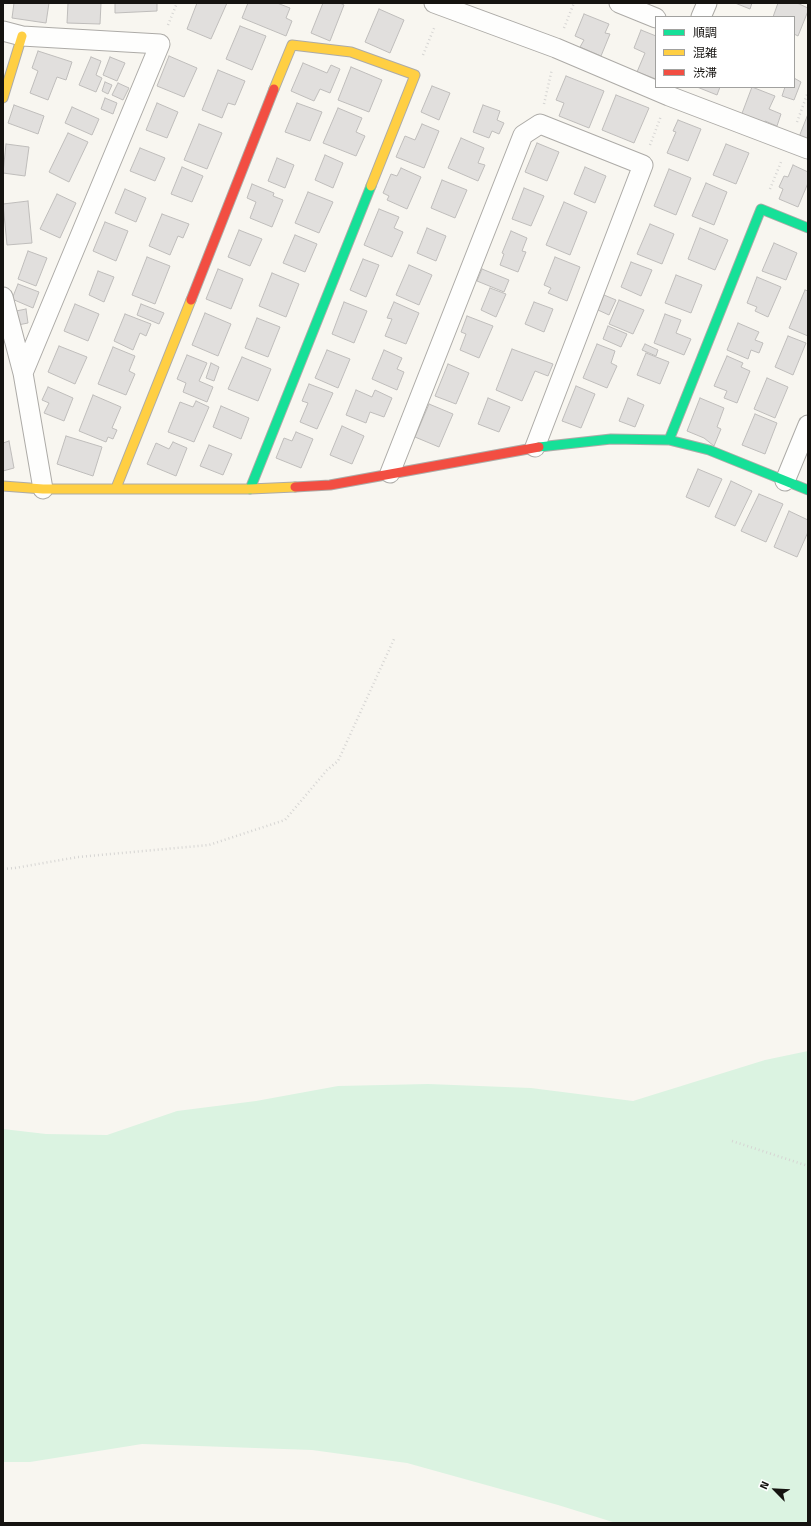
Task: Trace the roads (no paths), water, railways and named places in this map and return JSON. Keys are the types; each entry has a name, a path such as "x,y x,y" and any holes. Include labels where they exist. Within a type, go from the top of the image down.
{"street":[{"path":"619,3 655,18"},
{"path":"701,16 707,3"},
{"path":"438,5 556,48 669,96 808,149"},
{"path":"3,31 22,36 160,44 22,373"},
{"path":"3,98 22,36"},
{"path":"116,488 292,45 351,52 415,75 250,489"},
{"path":"390,473 523,135 540,124 643,165 535,447"},
{"path":"669,440 761,210 808,228"},
{"path":"3,298 22,373 43,490"},
{"path":"785,481 808,425"},
{"path":"3,486 43,490 116,488 250,489 330,485 535,447 610,439 669,440 709,450 808,490"}]}
